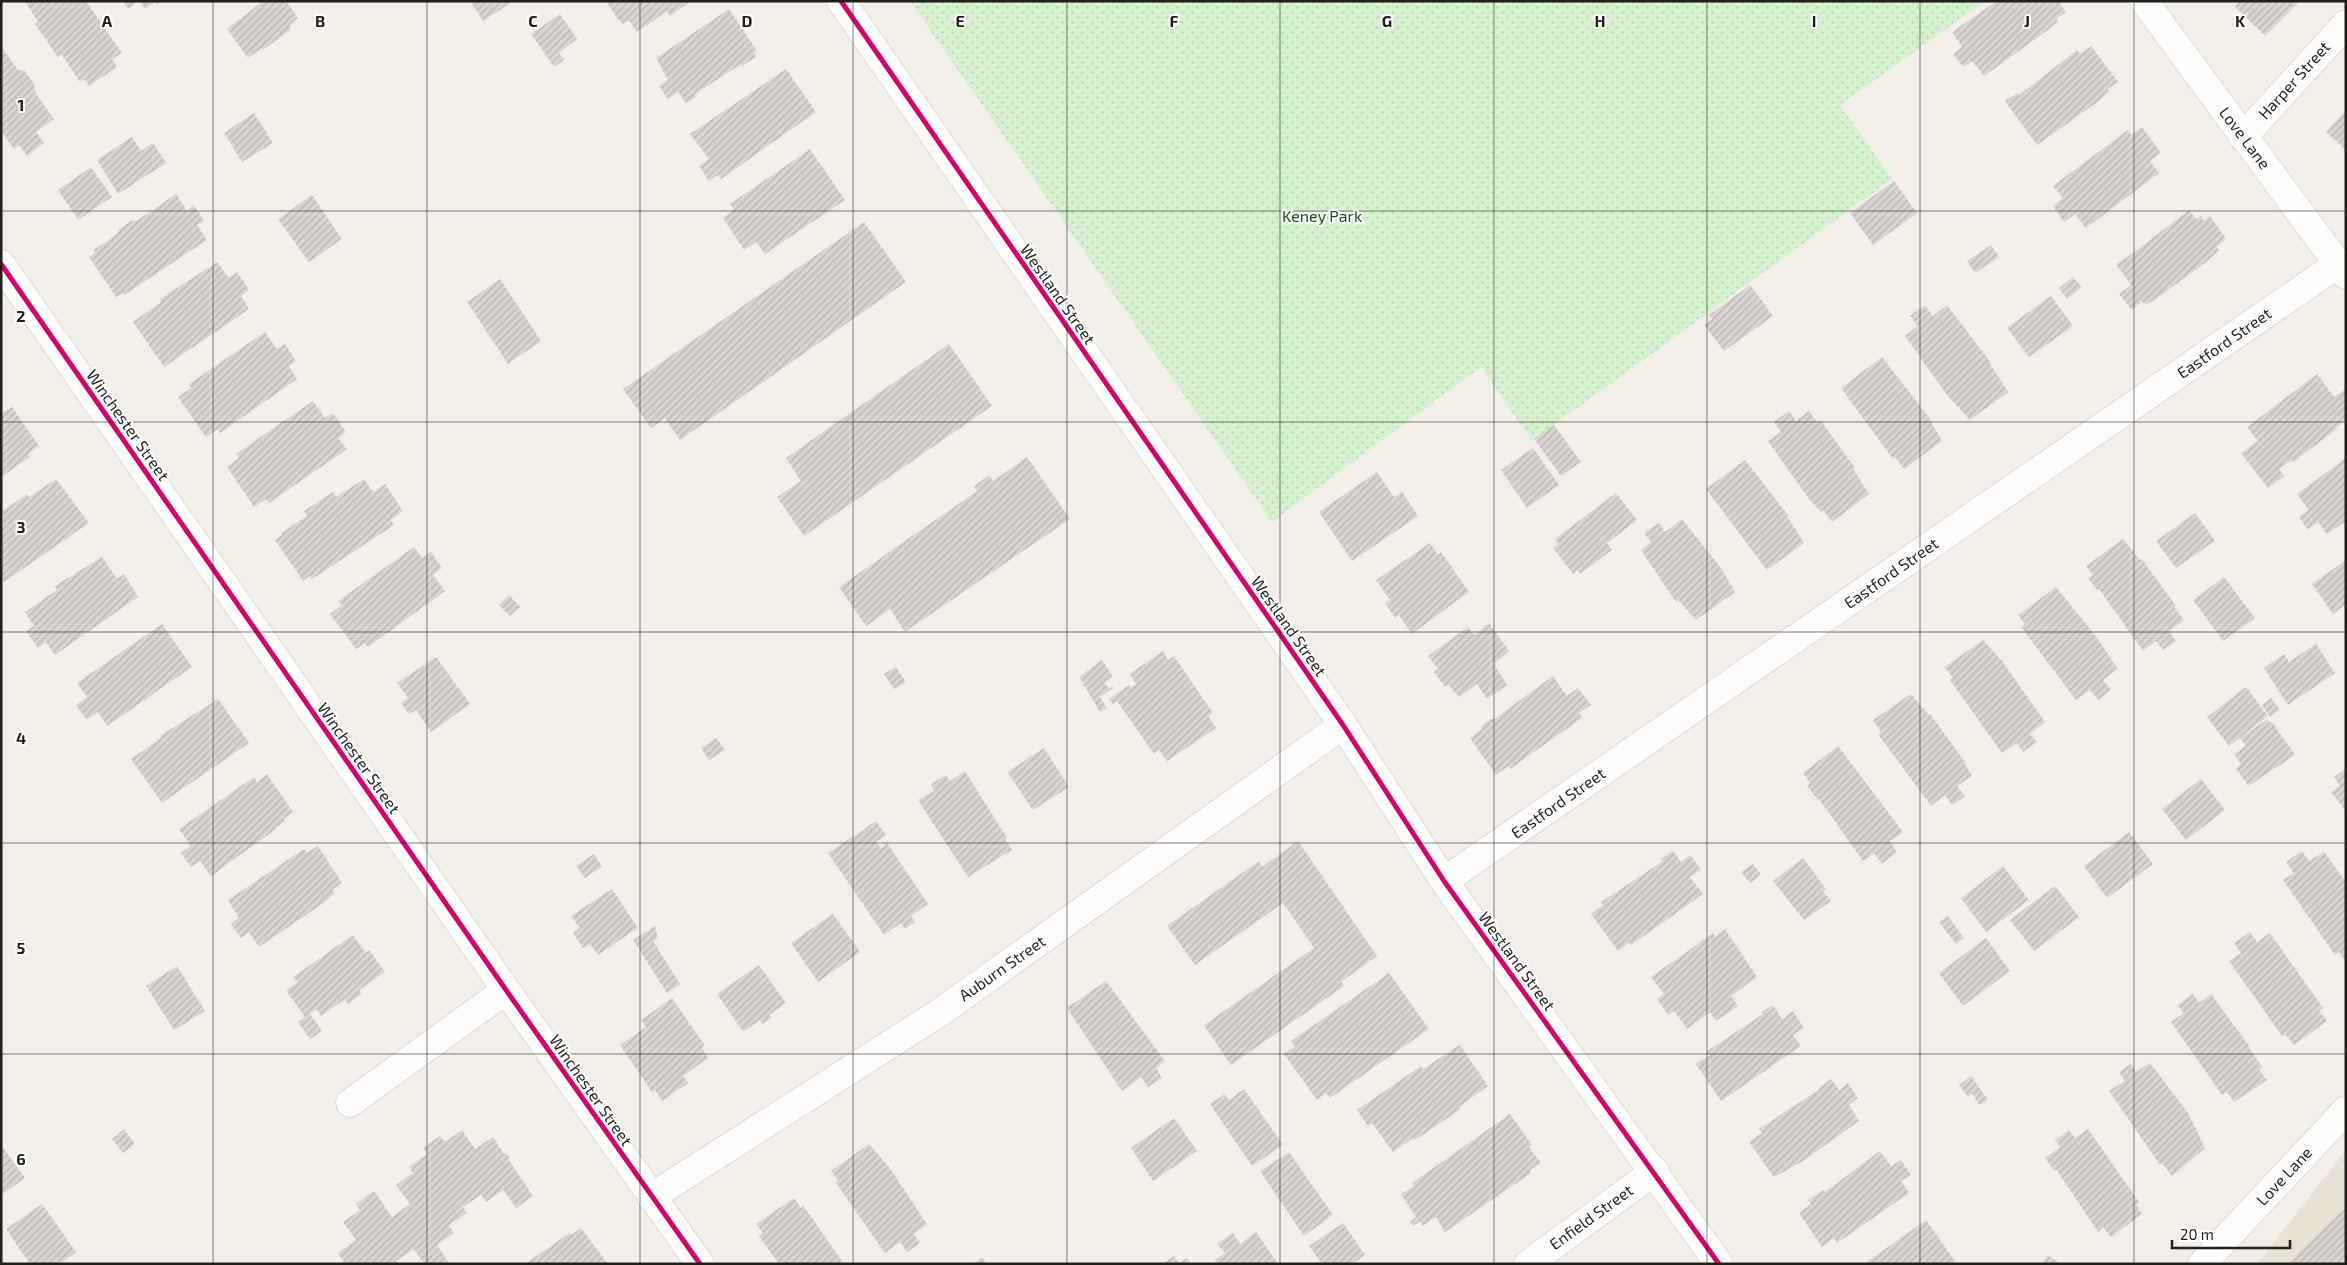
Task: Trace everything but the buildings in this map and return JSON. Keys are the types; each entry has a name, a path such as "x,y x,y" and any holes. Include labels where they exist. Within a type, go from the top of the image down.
{"street":[{"name":"Westland Street","path":"841,1 1343,725 1444,881 1719,1264"},
{"name":"Love Lane","path":"2144,1 2342,270"},
{"name":"Harper Street","path":"2243,137 2346,24"},
{"name":"Winchester Street","path":"1,264 506,990 700,1264"},
{"name":"Eastford Street","path":"1444,881 2342,270"},
{"name":"Auburn Street","path":"651,1196 939,1012 1343,725"},
{"path":"350,1103 506,990"},
{"name":"Love Lane","path":"2202,1264 2346,1110"},
{"name":"Enfield Street","path":"1528,1264 1654,1171"}],"shaded area":[{"path":"2346,1150 2346,1264 2257,1264"}],"green space":[{"name":"Keney Park","path":"910,1 1985,1 1840,105 1892,179 1532,441 1481,367 1272,522"}],"cycle path":[{"path":"841,1 1343,725 1444,881 1719,1264"},
{"path":"1,264 506,990 700,1264"}]}
